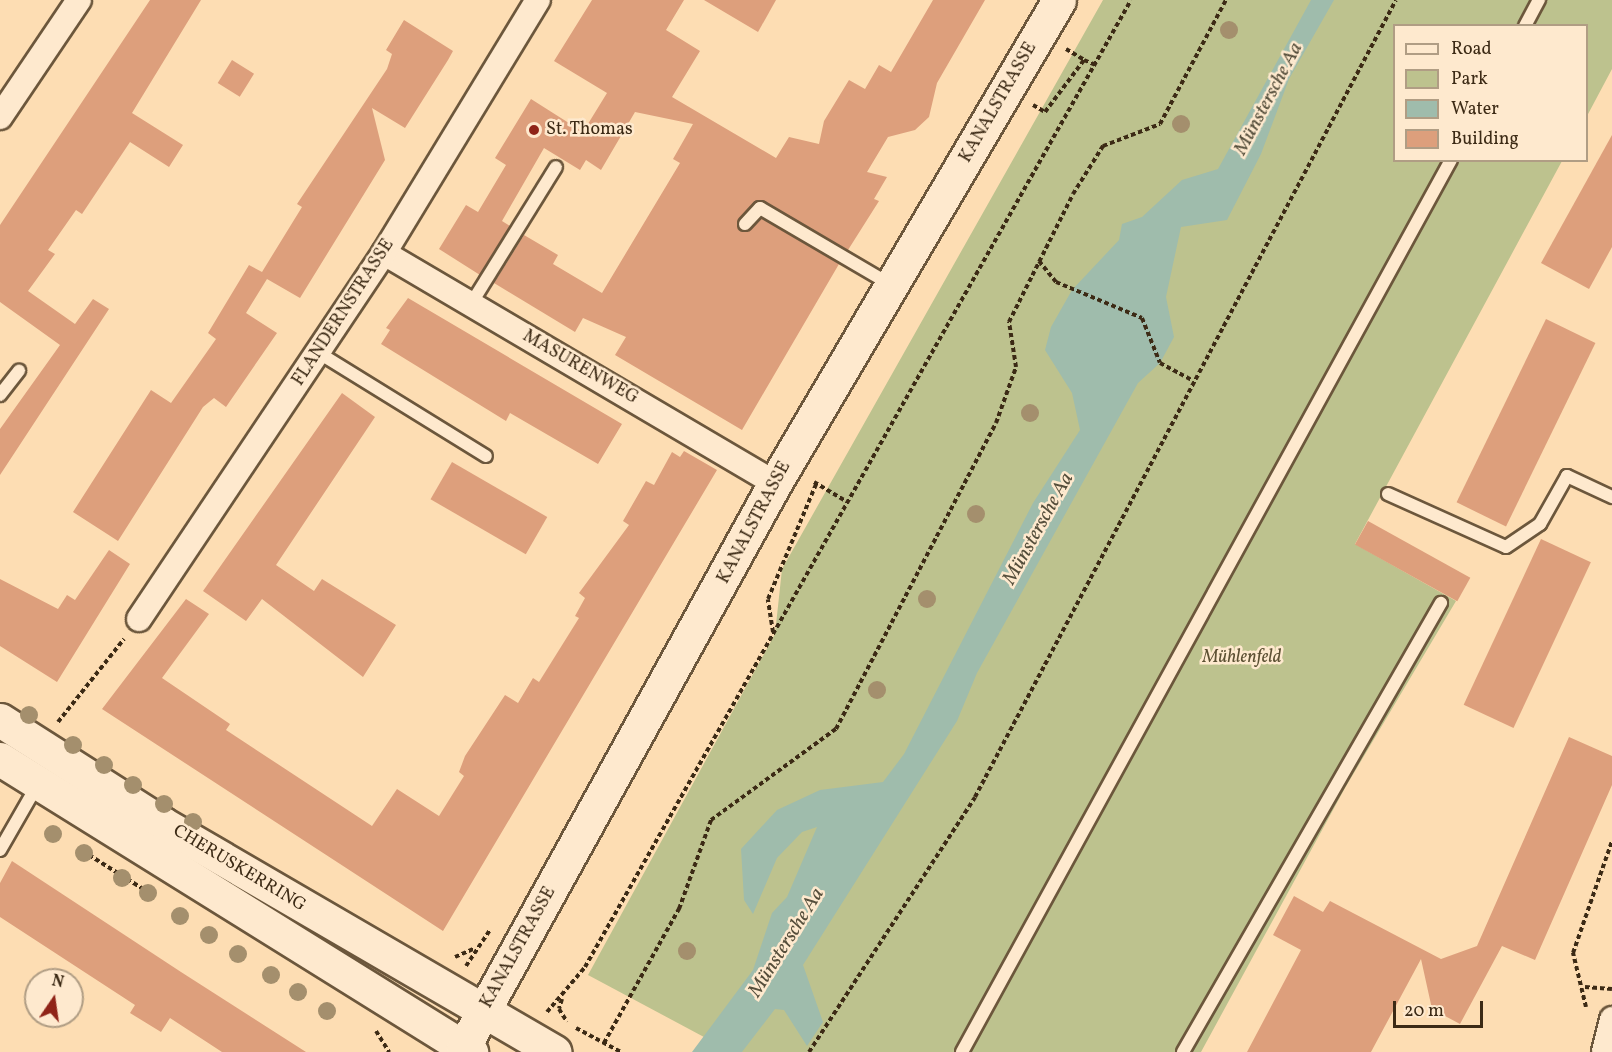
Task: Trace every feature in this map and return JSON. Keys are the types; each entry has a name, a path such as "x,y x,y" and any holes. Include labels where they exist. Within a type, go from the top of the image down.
{"main road":[{"name":"KANALSTRASSE","path":"465,1050 481,1014 776,483 1054,3"},
{"name":"CHERUSKERRING","path":"0,720 481,1014 554,1052"},
{"name":"CHERUSKERRING","path":"0,759 465,1050"}],"street":[{"path":"0,117 79,0"},
{"name":"FLANDERNSTRASSE","path":"139,619 384,253 538,0"},
{"name":"MASURENWEG","path":"384,253 776,483"},
{"path":"1604,1052 1612,1019"}],"lane":[{"path":"1526,24 1539,0"},
{"path":"962,1052 1449,162"},
{"path":"471,304 556,167"},
{"path":"745,225 760,208 892,285"},
{"path":"319,353 486,456"},
{"path":"0,395 19,371"},
{"path":"1388,494 1506,547 1540,524 1567,476 1612,497"},
{"path":"1183,1052 1441,603"},
{"path":"0,850 39,783"}],"path":[{"path":"545,1013 562,998 585,967 846,501 1131,0"},
{"path":"604,1043 679,909 711,820 836,729 996,423 1016,366 1009,322 1039,261 1103,146 1160,124 1226,0"},
{"path":"809,1052 975,797 1192,380 1396,0"},
{"path":"1060,46 1084,60"},
{"path":"1039,261 1056,282 1142,318 1160,363 1192,380"},
{"path":"773,632 768,599 816,484"},
{"path":"823,488 846,501"},
{"path":"55,725 139,619"},
{"path":"1612,841 1573,953 1585,987 1612,989"},
{"path":"447,957 475,948"},
{"path":"562,998 559,1009 568,1024 621,1052"},
{"path":"374,1028 389,1052"}],"green space":[{"name":"Mühlenfeld","path":"1103,0 1612,0 1612,69 1588,114 1588,24 1393,24 1393,162 1561,162 1355,544 1456,601 1345,788 1201,1052 732,1052 588,975 775,634 782,569"}],"water":[{"name":"Münstersche Aa","path":"1311,0 1334,0 1289,79 1261,154 1227,220 1181,227 1166,297 1174,337 1160,363 1138,383 977,673 957,721 803,965 823,1022 807,1046 784,1010 775,1009 742,1052 692,1052 753,970 772,913 787,897 817,827 802,832 777,858 753,914 744,900 741,849 777,810 820,790 883,782 904,754 1033,503 1080,430 1072,393 1045,350 1051,327 1072,290 1119,240 1122,224 1142,217 1182,180 1218,169"}],"building":[{"path":"150,0 201,0 132,113 183,145 169,167 130,142 82,214 76,210 48,250 55,254 28,291 75,324 93,299 109,309 0,475 0,429 60,345 0,302 0,225"},
{"path":"592,0 684,0 666,30 700,51 672,97 776,158 789,137 819,144 824,121 849,80 865,89 879,65 891,72 933,0 985,0 937,83 929,117 915,130 888,137 867,172 887,177 874,199 879,201 848,250 761,200 739,219 743,232 762,218 839,264 742,430 615,355 626,337 583,318 575,332 494,283 524,235 558,255 553,264 602,293 680,163 673,159 693,124 635,112 601,170 586,160 580,170 544,148 502,221 510,226 480,275 439,249 466,205 478,212 506,165 495,158 531,99 583,132 607,93 554,61"},
{"path":"704,0 776,0 758,32"},
{"path":"404,20 453,51 405,128 372,108 385,160 300,298 267,279 246,313 277,333 226,407 214,398 203,407 118,541 73,512 151,390 171,403 216,339 208,333 249,265 262,272 302,207 297,204 387,69 392,54 386,50"},
{"path":"232,60 254,74 240,97 218,83"},
{"path":"1612,135 1612,247 1589,289 1541,263"},
{"path":"408,298 622,424 598,464 510,413 506,421 381,344 390,330 386,328"},
{"path":"1546,319 1595,343 1506,526 1457,502"},
{"path":"342,393 375,417 276,565 314,591 322,579 396,625 363,677 262,599 246,621 203,591"},
{"path":"684,451 717,470 443,931 102,709 186,599 209,614 162,678 230,724 226,730 372,826 397,789 439,816 464,776 459,772 465,756 505,695 518,703 533,678 539,682 579,618 575,616 585,598 579,593 629,525 623,521 646,481 654,485 672,452 680,457"},
{"path":"452,462 547,517 526,554 430,499"},
{"path":"1368,521 1470,578 1457,601 1355,545"},
{"path":"1541,539 1591,562 1514,728 1464,705"},
{"path":"109,550 130,564 57,682 0,646 0,579 58,609 67,595 75,600"},
{"path":"1569,737 1612,756 1612,785 1535,960 1502,946 1460,1024 1432,1009 1421,959 1371,1052 1247,1052 1301,950 1273,935 1294,896 1323,912 1330,901 1441,959 1477,946"},
{"path":"12,861 306,1052 222,1052 170,1018 161,1032 130,1013 135,1005 84,972 84,968 78,968 0,917 0,883"}],"place":[{"name":"St. Thomas","path":"534,130"}]}
